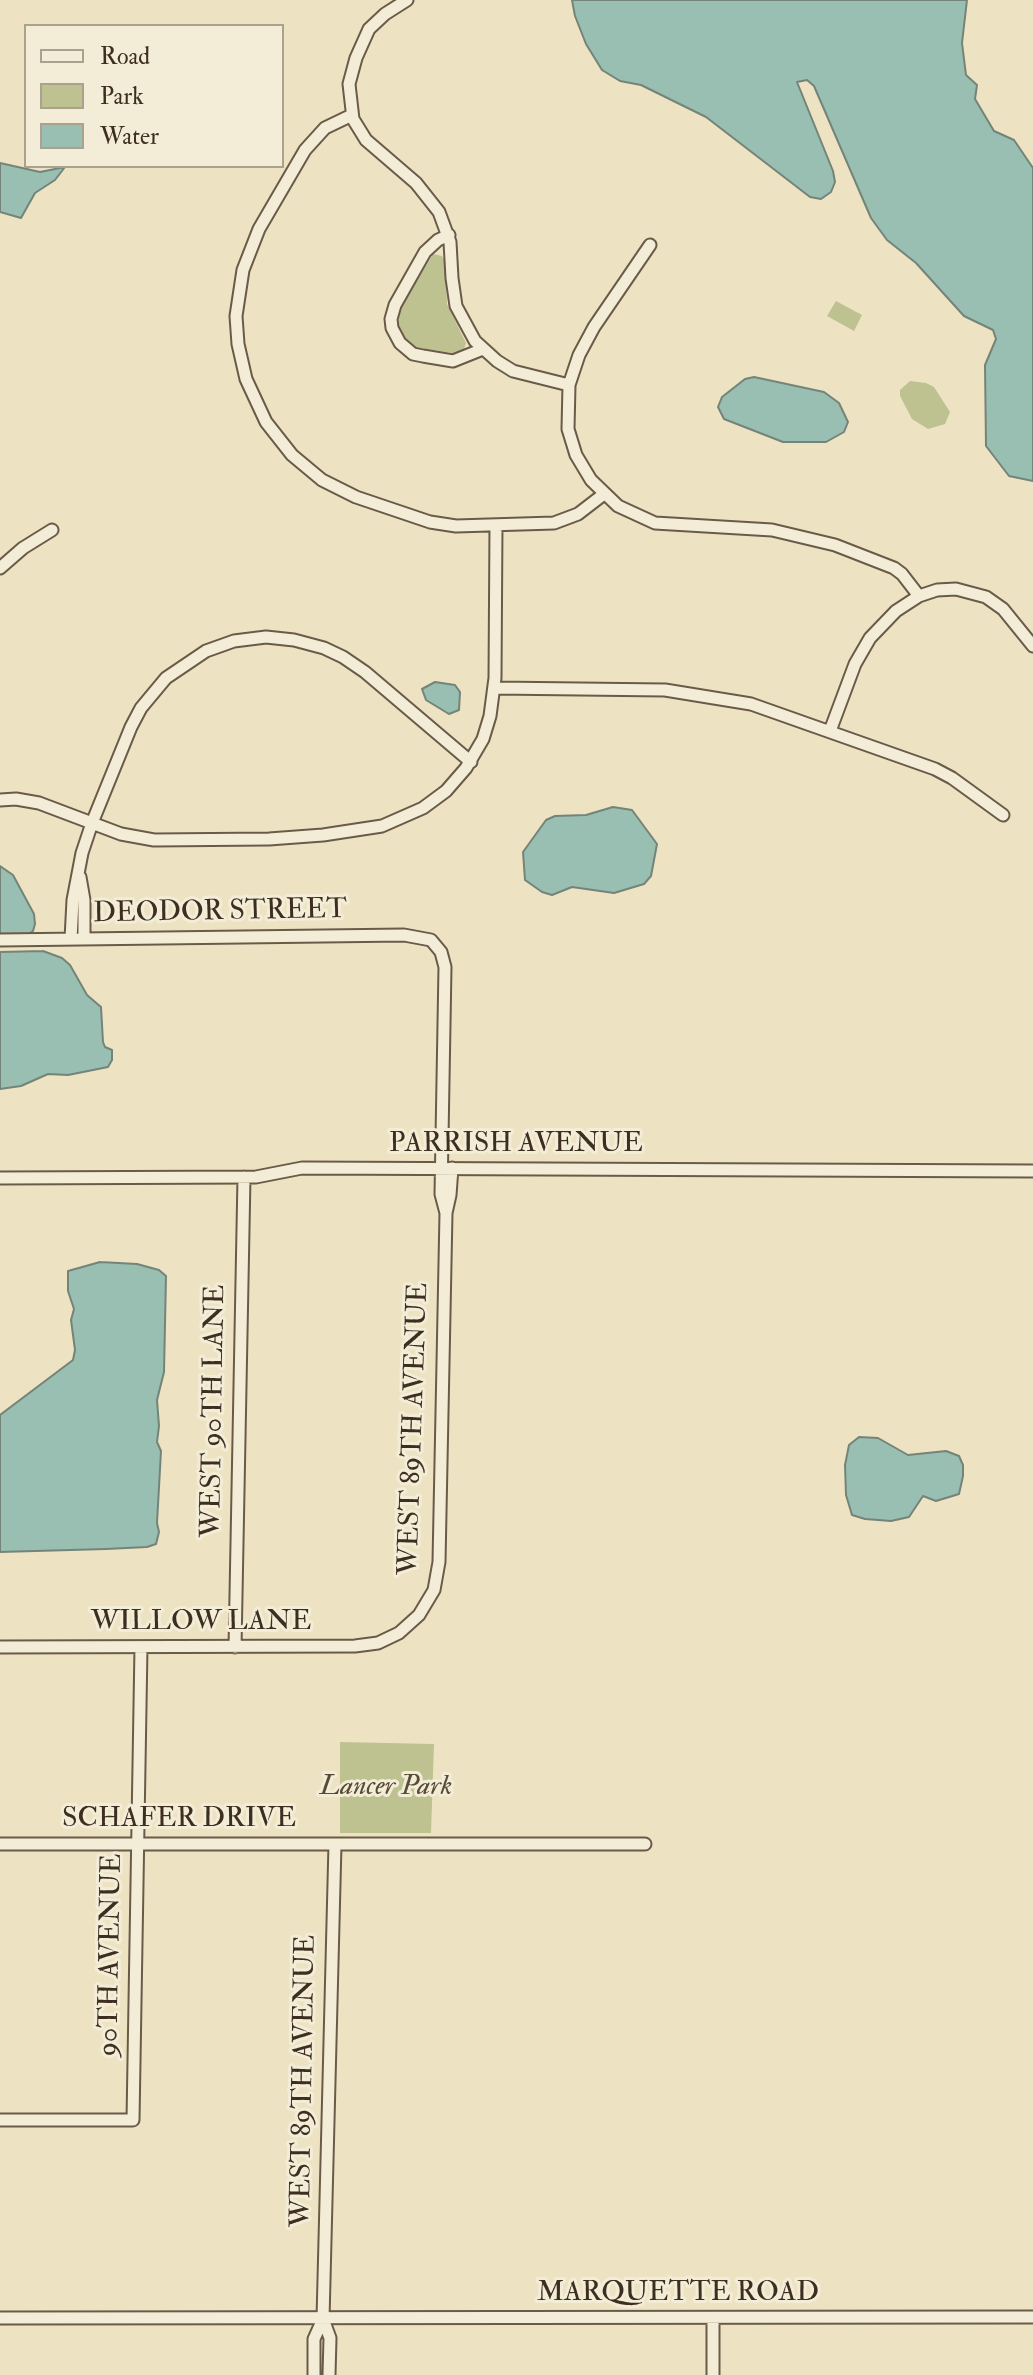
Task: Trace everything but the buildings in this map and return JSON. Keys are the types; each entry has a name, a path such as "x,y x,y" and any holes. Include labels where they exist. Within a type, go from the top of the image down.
{"street":[{"path":"407,0 369,29 349,84 352,115 366,140 428,196 439,212 449,235 456,306 470,333 483,349 522,375 569,385"},
{"path":"352,115 325,128 312,141 253,241 240,284 236,316 238,344 246,379 260,412 280,441 305,467 333,486 368,502 430,522 456,526 545,524 562,521 586,510 604,494"},
{"path":"449,235 425,252 395,305 392,328 400,343 413,354 453,361 483,349"},
{"path":"650,245 599,317 579,355 569,385 567,418 570,438 585,472 604,494 626,511 665,525 761,528 825,542 894,568 919,596"},
{"path":"0,800 39,803 129,837 154,840 269,839 357,831 394,822 423,808 452,785 471,762 487,728 495,688 496,525"},
{"path":"0,568 23,548 52,530"},
{"path":"830,731 864,646 889,617 919,596 937,590 956,589 986,597 1003,609 1033,646"},
{"path":"78,939 84,900 79,876 82,853 131,727 152,693 166,678 189,660 215,648 244,639 266,637 316,645 343,657 369,675 471,762"},
{"path":"495,688 686,692 751,704 935,769 1003,815"},
{"name":"DEODOR STREET","path":"0,940 404,935 422,937 438,946"},
{"name":"WEST 89TH AVENUE","path":"399,1633 419,1615 434,1590 439,1562 446,1213 441,1194 446,1168 445,967 438,946"},
{"name":"PARRISH AVENUE","path":"0,1178 256,1177 302,1168 1033,1171"},
{"name":"WEST 90TH LANE","path":"235,1647 244,1177"},
{"name":"WILLOW LANE","path":"0,1647 355,1646 378,1643 399,1633"},
{"name":"90TH AVENUE","path":"0,2120 133,2120 141,1647"},
{"name":"SCHAFER DRIVE","path":"0,1844 645,1844"},
{"name":"WEST 89TH AVENUE","path":"329,2375 330,2338 323,2319 335,1844"},
{"name":"MARQUETTE ROAD","path":"0,2318 1033,2317"},
{"name":"WEST 89TH AVENUE","path":"314,2375 314,2339 323,2319"},
{"path":"713,2319 713,2375"}],"green space":[{"path":"433,254 442,256 445,262 447,304 466,343 459,354 413,347 402,338 398,326 403,304"},
{"path":"836,301 862,315 854,331 827,316"},
{"path":"910,381 934,387 950,412 945,424 928,429 912,419 900,396 900,390"},
{"name":"Lancer Park","path":"340,1742 434,1744 431,1833 340,1833"}],"water":[{"path":"572,0 967,0 962,43 966,75 977,85 975,99 994,131 1014,140 1033,168 1033,481 1009,476 986,446 985,365 996,339 993,330 964,316 916,263 887,240 871,218 814,86 807,80 797,82 833,171 835,182 831,192 821,199 810,197 706,117 641,85 620,81 602,70 586,44"},
{"path":"0,163 40,172 64,168 55,180 35,193 21,218 0,212"},
{"path":"754,377 824,392 839,403 848,422 844,432 826,442 783,442 724,419 718,407 722,397 745,379"},
{"path":"435,682 455,685 460,692 459,710 449,714 426,700 422,689"},
{"path":"613,807 632,810 657,844 651,876 644,884 614,893 572,887 552,895 525,880 523,852 546,820 555,816 586,815"},
{"path":"0,866 13,875 34,914 35,924 29,934 0,934"},
{"path":"43,951 62,958 70,965 87,995 101,1007 103,1042 105,1047 112,1050 112,1060 108,1067 68,1075 48,1074 21,1086 0,1089 0,952"},
{"path":"100,1262 137,1264 159,1270 166,1276 164,1372 157,1400 157,1442 161,1451 156,1544 147,1547 0,1552 0,1415 73,1360 75,1350 71,1320 74,1309 68,1291 68,1271"},
{"path":"859,1437 878,1438 908,1455 946,1451 959,1456 963,1476 959,1494 936,1501 923,1496 909,1517 891,1521 852,1515 846,1495 845,1465 849,1445"}]}
